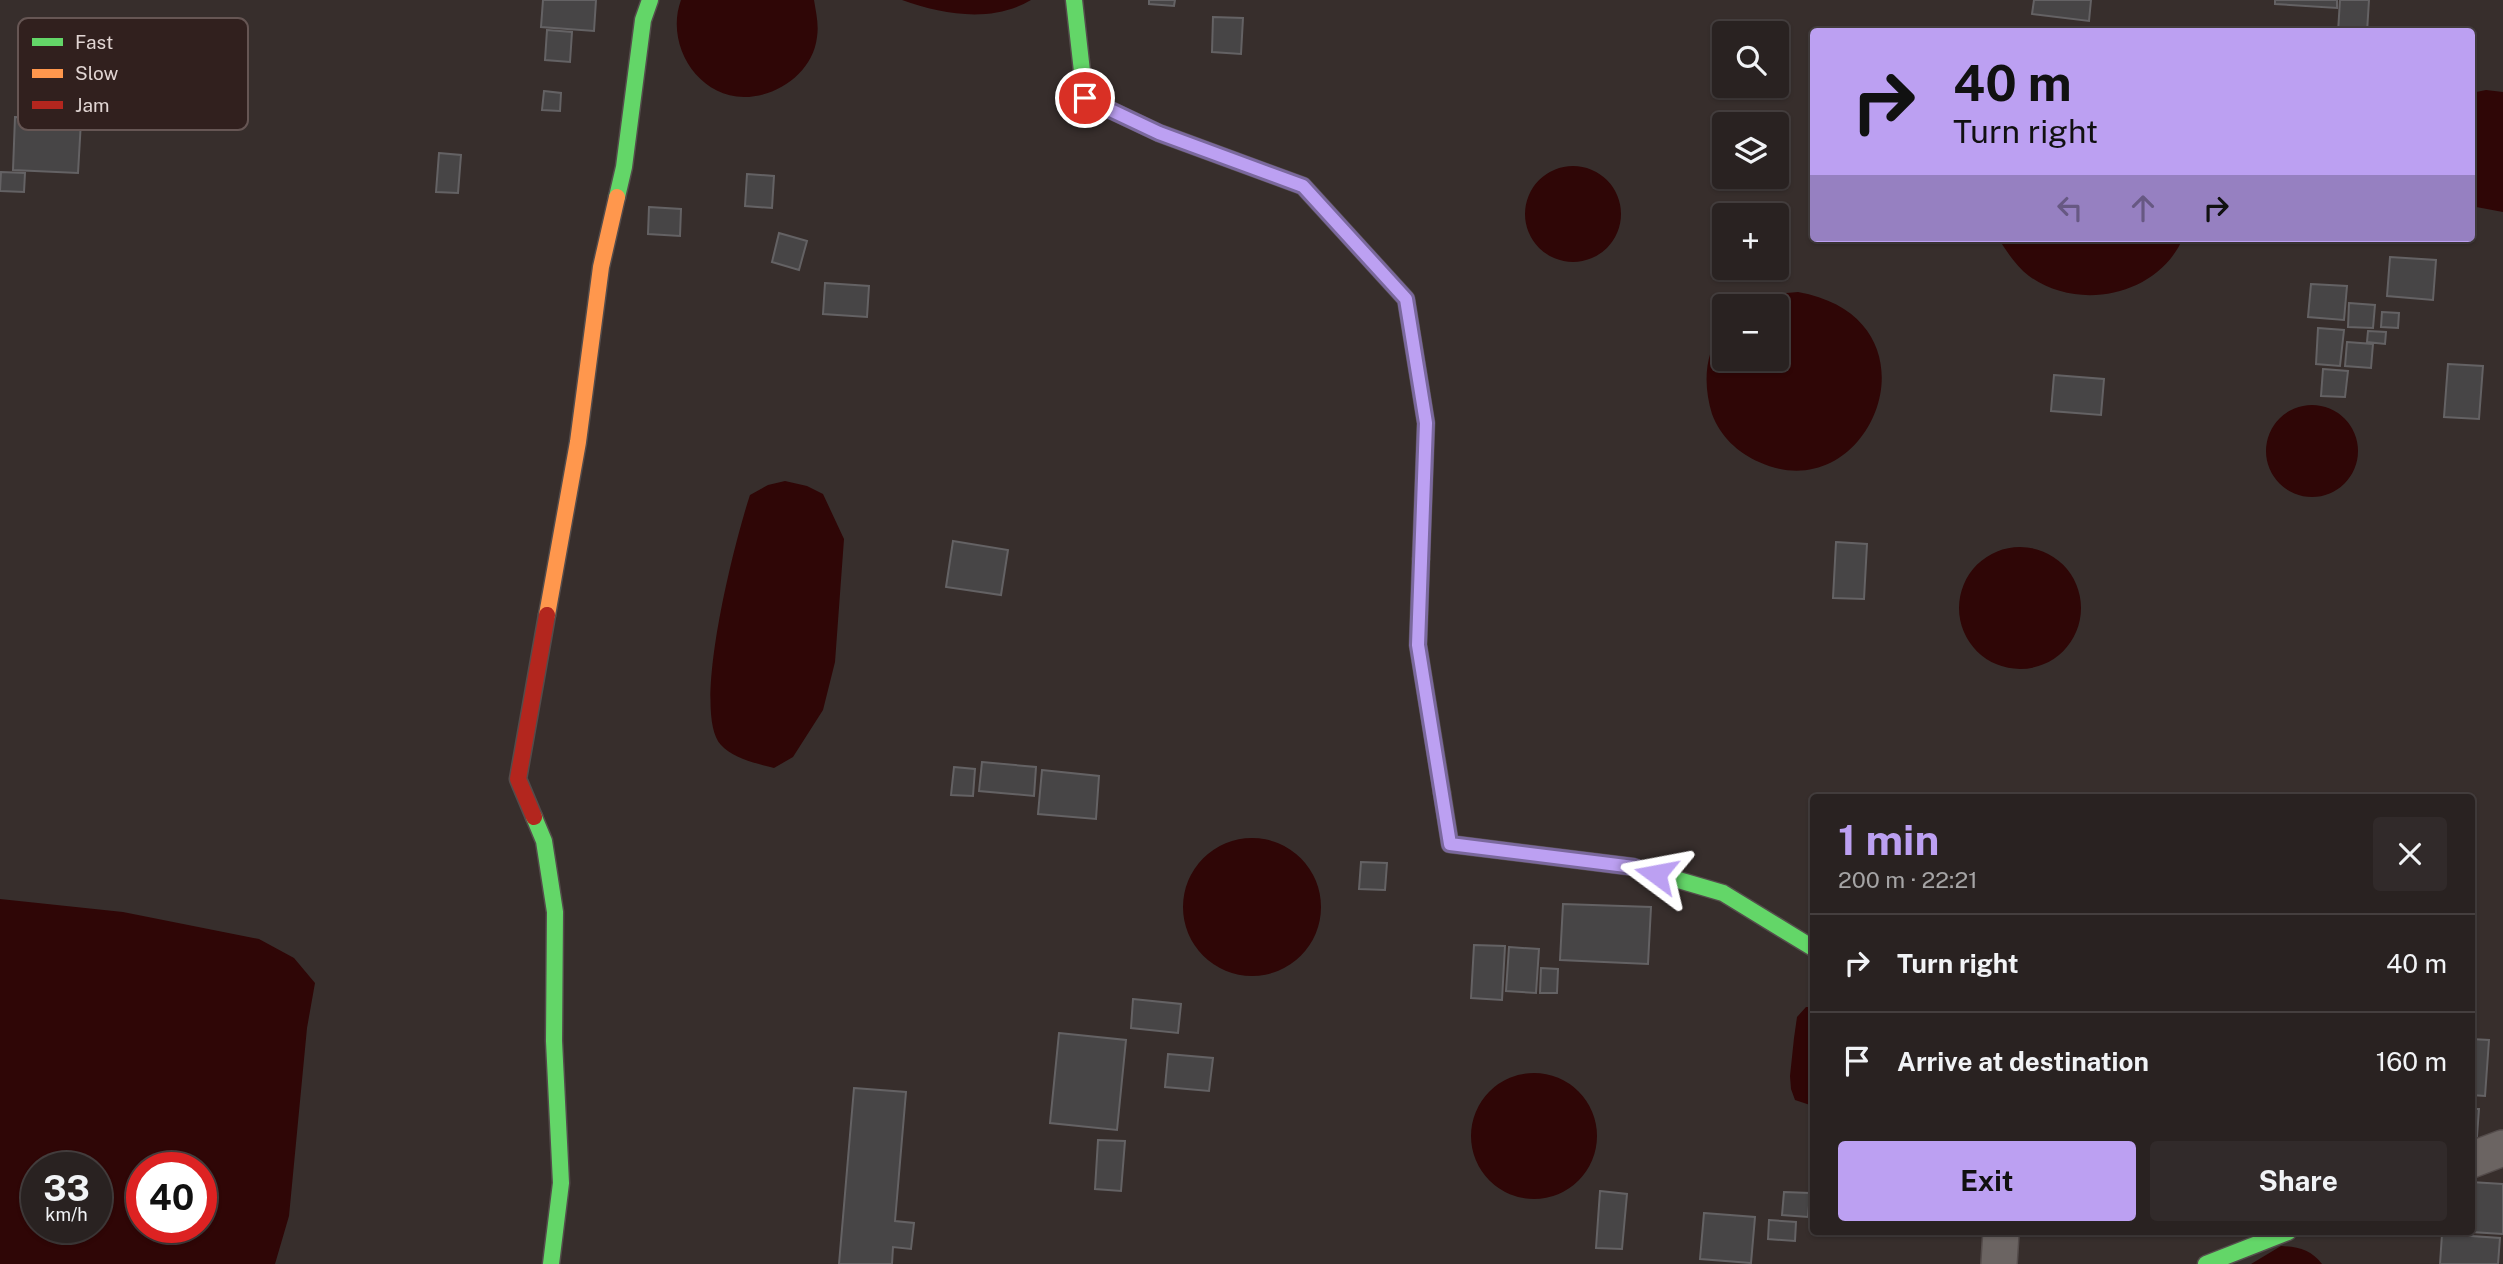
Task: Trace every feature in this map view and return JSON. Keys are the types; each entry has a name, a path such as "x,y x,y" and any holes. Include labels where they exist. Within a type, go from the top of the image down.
{"street":[{"path":"551,1264 561,1183 554,1041 555,912 544,841 518,779 578,442 601,267 624,167 643,20 650,0"},
{"path":"1074,0 1085,98 1159,133 1303,186 1406,299 1426,423 1418,645 1450,844 1634,867 1723,893 1810,946"},
{"path":"2475,1158 2503,1148"},
{"path":"1999,1264 2001,1235"},
{"path":"2206,1264 2280,1235"}],"shaded area":[{"path":"681,0 814,0 818,28 814,50 801,71 781,87 757,96 727,94 699,77 688,64 677,33"},
{"path":"902,0 1031,0 1000,12 968,14 934,10"},
{"path":"2486,90 2503,92 2503,212 2475,207 2475,92"},
{"path":"1573,166 1591,169 1607,180 1618,196 1621,214 1618,232 1607,248 1591,259 1573,262 1555,259 1539,248 1528,232 1525,214 1528,196 1539,180 1555,169"},
{"path":"2001,242 2181,242 2171,258 2155,273 2136,285 2093,295 2070,293 2049,287 2029,276"},
{"path":"1798,292 1844,309 1871,337 1882,371 1877,407 1860,438 1834,461 1799,471 1759,462 1731,443 1712,414 1707,392 1707,369 1712,347 1712,371 1789,371 1789,294 1775,294"},
{"path":"2312,405 2330,409 2345,418 2354,433 2358,451 2354,469 2345,484 2330,493 2312,497 2294,493 2279,484 2270,469 2266,451 2270,433 2279,418 2294,409"},
{"path":"785,481 807,486 823,494 844,539 835,662 823,710 793,757 774,768 738,757 721,745 713,727 710,698 726,584 750,495 768,485"},
{"path":"2020,547 2044,551 2063,565 2077,584 2081,608 2077,632 2063,651 2044,665 2020,669 1996,665 1977,651 1963,632 1959,608 1963,584 1977,565 1996,551"},
{"path":"1252,838 1278,844 1301,858 1315,881 1321,907 1315,933 1301,956 1278,970 1252,976 1226,970 1203,956 1189,933 1183,907 1189,881 1203,858 1226,844"},
{"path":"0,899 123,912 259,939 294,958 315,983 307,1028 289,1216 275,1264 0,1264"},
{"path":"1806,1007 1810,1007 1810,1105 1795,1100 1791,1089 1797,1017"},
{"path":"1534,1073 1558,1078 1578,1092 1592,1112 1597,1136 1592,1160 1578,1180 1558,1194 1534,1199 1510,1194 1490,1180 1476,1160 1471,1136 1476,1112 1490,1092 1510,1078"},
{"path":"2281,1246 2304,1250 2322,1264 2251,1264"}],"building":[{"path":"543,0 596,0 594,31 541,27"},
{"path":"1149,0 1175,0 1174,6 1149,4"},
{"path":"2034,0 2091,0 2089,21 2032,14"},
{"path":"2275,0 2337,0 2337,8 2275,4"},
{"path":"2340,0 2369,0 2367,28 2338,28"},
{"path":"1213,17 1243,18 1241,54 1212,52"},
{"path":"547,30 572,32 570,62 545,60"},
{"path":"544,91 561,93 560,111 542,110"},
{"path":"15,117 18,117 18,130 80,130 78,173 13,170"},
{"path":"439,153 461,155 458,193 436,192"},
{"path":"1,172 25,173 24,192 0,191"},
{"path":"747,174 774,176 772,208 745,206"},
{"path":"649,207 681,209 680,236 648,234"},
{"path":"779,233 807,241 799,270 772,262"},
{"path":"2390,257 2436,260 2433,300 2387,296"},
{"path":"825,283 869,286 867,317 823,314"},
{"path":"2311,284 2347,286 2344,320 2308,317"},
{"path":"2349,303 2375,305 2373,328 2348,327"},
{"path":"2382,312 2399,313 2398,328 2381,327"},
{"path":"2318,328 2344,330 2340,366 2316,364"},
{"path":"2368,331 2386,332 2385,344 2367,342"},
{"path":"2347,342 2373,344 2371,368 2345,366"},
{"path":"2448,364 2483,366 2479,419 2444,417"},
{"path":"2323,369 2348,371 2345,397 2321,396"},
{"path":"2054,375 2104,379 2101,415 2051,411"},
{"path":"953,541 1008,550 1001,595 946,587"},
{"path":"1836,542 1867,544 1864,599 1833,598"},
{"path":"982,762 1036,767 1034,796 979,791"},
{"path":"954,767 975,769 973,796 951,795"},
{"path":"1042,770 1099,776 1096,819 1038,814"},
{"path":"1361,862 1387,863 1385,890 1359,889"},
{"path":"1563,904 1651,907 1648,964 1560,960"},
{"path":"1474,945 1505,946 1502,1000 1471,998"},
{"path":"1509,947 1539,949 1536,993 1506,991"},
{"path":"1541,968 1558,969 1557,993 1540,993"},
{"path":"1133,999 1181,1004 1178,1033 1131,1028"},
{"path":"1059,1033 1126,1040 1117,1130 1050,1123"},
{"path":"2475,1039 2489,1040 2485,1096 2475,1095"},
{"path":"1168,1054 1213,1058 1209,1091 1165,1087"},
{"path":"854,1088 906,1092 895,1221 914,1223 911,1249 893,1247 892,1264 839,1264"},
{"path":"2475,1109 2479,1109 2477,1136"},
{"path":"1098,1140 1125,1141 1121,1191 1095,1189"},
{"path":"2475,1182 2503,1184 2503,1234 2475,1232"},
{"path":"1600,1191 1627,1194 1622,1249 1596,1248"},
{"path":"1784,1192 1810,1193 1808,1217 1782,1215"},
{"path":"1704,1213 1755,1217 1751,1263 1700,1259"},
{"path":"1769,1220 1796,1222 1795,1241 1768,1239"},
{"path":"2442,1235 2500,1238 2498,1264 2440,1264"}],"traffic: fast":[{"path":"617,197 624,167 643,20 650,0"},
{"path":"1074,0 1085,98 1159,133 1303,186 1406,299 1426,423 1421,559"},
{"path":"1442,793 1450,844 1634,867 1723,893 1810,946"},
{"path":"534,817 544,841 555,912 554,1041 561,1183 551,1264"},
{"path":"2206,1264 2280,1235"}],"traffic: slow":[{"path":"547,615 578,442 601,267 617,197"},
{"path":"1421,559 1418,645 1442,793"}],"traffic: jam":[{"path":"534,817 518,779 547,615"}],"route":[{"path":"1085,98 1159,133 1303,186 1406,299 1426,423 1418,645 1450,844 1634,867 1656,874"}]}
